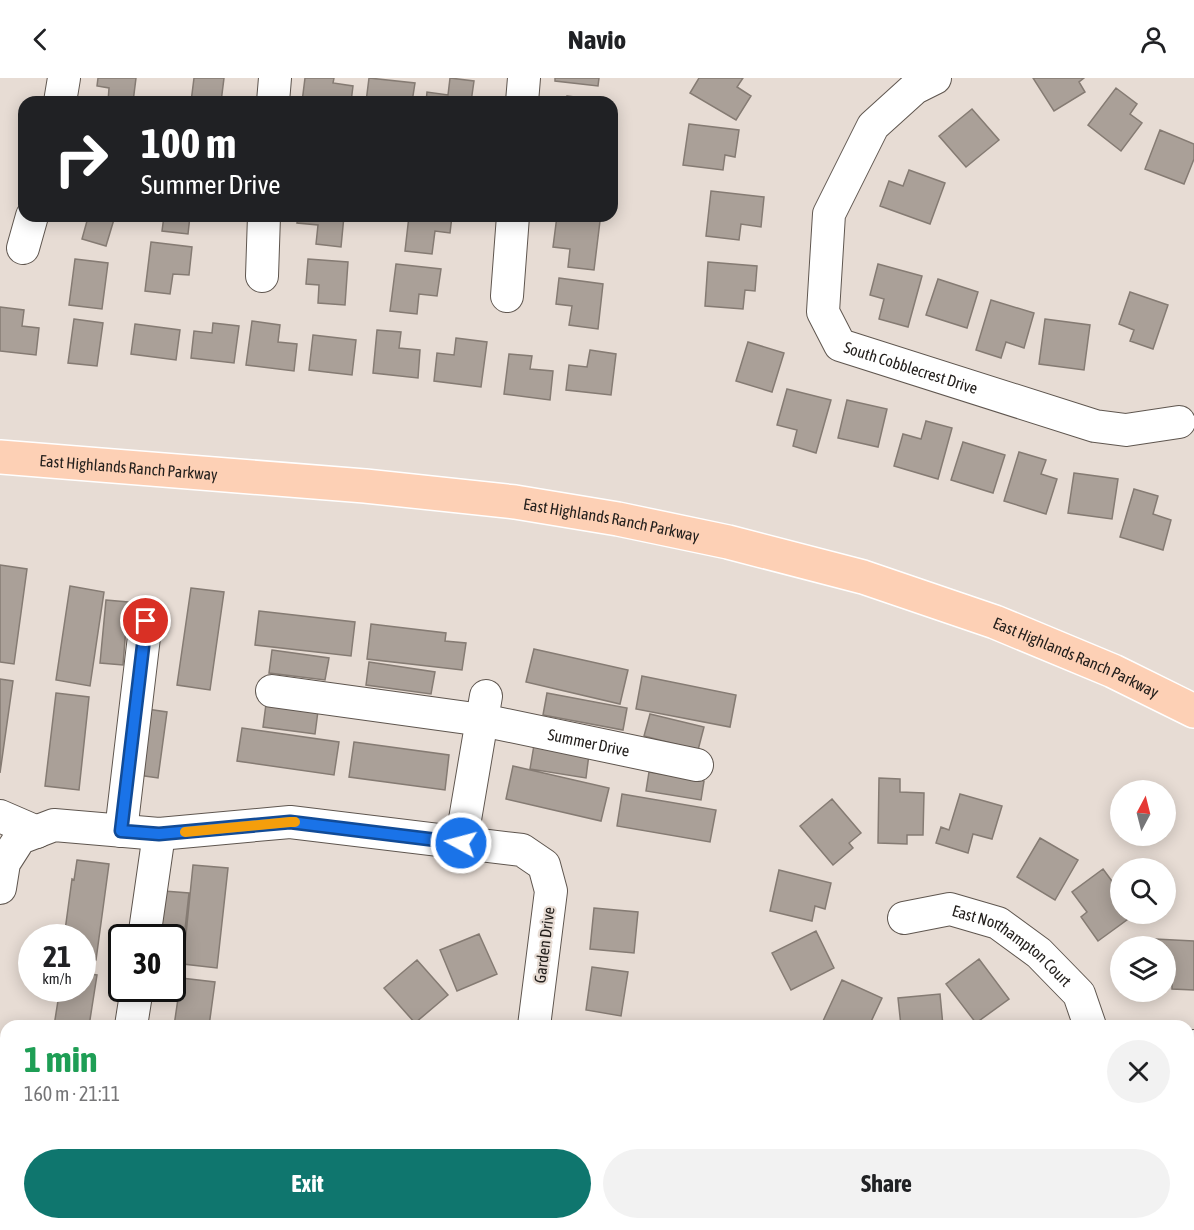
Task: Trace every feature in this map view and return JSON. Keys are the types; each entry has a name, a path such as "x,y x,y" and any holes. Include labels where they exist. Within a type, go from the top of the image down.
{"main road":[{"name":"East Highlands Ranch Parkway","path":"0,457 365,486 516,502 618,519 717,540 863,576 994,622 1113,671 1194,711"}],"street":[{"path":"61,96 64,78"},
{"path":"274,96 275,78"},
{"path":"522,96 524,78"},
{"name":"South Cobblecrest Drive","path":"935,78 915,88 873,126 828,214 823,312 840,345 1095,426 1125,430 1179,422"},
{"path":"22,248 30,222"},
{"path":"262,276 264,222"},
{"path":"507,296 513,222"},
{"path":"121,831 146,621"},
{"name":"Summer Drive","path":"272,691 484,708 697,765"},
{"path":"0,888 4,863 20,838 54,825 159,834 290,822 461,843 484,708"},
{"path":"0,816 37,832"},
{"path":"146,924 159,834"},
{"name":"Garden Drive","path":"461,843 522,850 544,865 551,891 535,1020"},
{"name":"East Northampton Court","path":"904,918 950,909 998,923 1039,953 1079,994 1087,1020"},
{"path":"132,1020 135,1002"}],"building":[{"path":"98,78 136,78 134,96 108,96 109,88 97,86"},
{"path":"194,78 224,78 222,96 192,96"},
{"path":"305,78 334,78 333,83 353,86 352,96 303,96"},
{"path":"369,78 415,83 413,96 367,96"},
{"path":"450,78 474,81 472,96 427,96 427,92 448,95"},
{"path":"555,78 599,78 598,86 555,81"},
{"path":"699,78 743,78 737,87 751,96 736,120 690,93"},
{"path":"1033,78 1084,78 1079,82 1085,92 1054,111"},
{"path":"1116,88 1137,104 1130,114 1142,123 1121,151 1088,125"},
{"path":"972,109 999,140 966,167 939,136"},
{"path":"689,124 739,130 735,157 725,155 723,170 683,165"},
{"path":"1160,130 1194,144 1194,159 1184,184 1145,169"},
{"path":"909,170 945,183 930,224 880,206 889,181 903,186"},
{"path":"711,191 764,197 761,227 741,224 739,240 706,236"},
{"path":"87,222 113,222 106,246 82,239"},
{"path":"163,222 189,222 188,234 162,231"},
{"path":"343,222 341,247 316,244 318,225 297,223"},
{"path":"408,222 451,222 450,233 435,231 432,254 405,251"},
{"path":"556,222 600,222 594,270 568,267 570,249 553,247"},
{"path":"151,242 192,247 189,275 173,274 170,294 145,291"},
{"path":"75,259 108,263 102,309 69,305"},
{"path":"308,259 348,262 345,305 318,303 319,285 306,284"},
{"path":"708,262 757,266 755,291 745,290 743,309 705,306"},
{"path":"396,264 441,269 437,296 419,294 417,314 390,311"},
{"path":"878,264 922,276 908,327 879,319 884,299 870,295"},
{"path":"559,278 603,284 598,329 569,325 572,306 556,304"},
{"path":"938,279 978,292 967,328 926,315"},
{"path":"1130,292 1168,305 1153,349 1130,341 1134,330 1119,324"},
{"path":"991,300 1034,313 1024,348 1006,342 1001,358 976,350"},
{"path":"0,307 24,310 22,326 39,328 36,355 0,351"},
{"path":"74,319 103,323 97,366 68,363"},
{"path":"1045,319 1090,325 1084,370 1039,364"},
{"path":"252,321 280,325 278,342 297,344 294,371 246,365"},
{"path":"213,323 239,326 234,363 191,358 194,331 212,333"},
{"path":"135,324 180,330 176,360 131,354"},
{"path":"377,330 401,332 399,348 420,350 418,378 373,373"},
{"path":"313,335 356,340 352,375 309,370"},
{"path":"456,338 487,342 481,387 434,381 437,353 454,355"},
{"path":"748,342 784,353 772,392 736,381"},
{"path":"590,350 616,354 611,395 566,390 569,365 587,367"},
{"path":"509,354 532,356 530,369 553,371 550,400 504,394"},
{"path":"787,389 831,400 816,453 793,446 797,430 777,425"},
{"path":"847,400 887,409 878,447 838,438"},
{"path":"926,421 952,428 938,479 894,466 903,434 921,439"},
{"path":"963,442 1005,455 993,493 951,480"},
{"path":"1019,452 1046,460 1041,474 1057,479 1046,514 1004,501"},
{"path":"1074,473 1118,479 1112,519 1068,513"},
{"path":"1134,489 1158,496 1153,514 1171,520 1163,550 1120,537"},
{"path":"0,565 27,569 14,664 0,662"},
{"path":"70,586 104,592 90,686 56,680"},
{"path":"191,588 224,592 210,690 177,685"},
{"path":"106,600 128,602 123,665 100,663"},
{"path":"259,611 355,622 351,656 255,645"},
{"path":"371,624 446,633 445,641 466,643 462,670 367,659"},
{"path":"534,649 628,670 620,704 526,682"},
{"path":"272,650 329,658 325,680 269,673"},
{"path":"369,662 435,672 431,694 366,685"},
{"path":"642,676 736,695 730,727 636,709"},
{"path":"0,679 13,681 0,773"},
{"path":"56,693 89,697 79,790 45,786"},
{"path":"547,693 627,708 623,730 543,715"},
{"path":"266,704 318,711 315,734 263,727"},
{"path":"147,709 167,712 158,778 138,775"},
{"path":"650,714 704,727 698,750 644,736"},
{"path":"242,728 339,742 334,775 237,761"},
{"path":"354,742 449,755 445,790 349,777"},
{"path":"534,745 589,754 586,778 530,769"},
{"path":"513,766 609,788 601,821 506,799"},
{"path":"649,772 704,781 701,800 646,791"},
{"path":"879,778 900,779 900,792 924,793 923,835 907,835 907,844 878,843"},
{"path":"622,794 716,810 710,842 617,826"},
{"path":"960,794 1002,806 992,839 973,834 968,853 936,843 941,827 949,830"},
{"path":"832,799 861,833 849,843 853,848 833,865 800,826"},
{"path":"1040,838 1078,860 1055,900 1017,877"},
{"path":"77,860 109,864 96,960 96,924 66,924 72,879 74,880"},
{"path":"193,865 228,868 217,968 186,964 186,934"},
{"path":"1103,869 1110,878 1110,924 1121,924 1098,941 1081,917 1087,912 1072,892"},
{"path":"779,870 831,883 825,909 815,906 812,921 770,911"},
{"path":"164,891 189,893 186,924 160,924"},
{"path":"594,908 638,912 634,953 590,949"},
{"path":"816,931 834,968 791,990 772,953"},
{"path":"479,934 497,974 457,991 440,950"},
{"path":"1176,940 1194,941 1194,990 1176,989"},
{"path":"979,959 1009,999 980,1020 974,1020 946,984"},
{"path":"417,960 448,995 419,1020 412,1020 384,988"},
{"path":"592,967 628,972 621,1016 586,1010"},
{"path":"186,979 215,982 210,1020 175,1020 178,1002 186,1002"},
{"path":"842,980 882,998 872,1020 823,1020"},
{"path":"940,994 942,1020 900,1020 898,998"},
{"path":"58,1002 93,1002 90,1020 55,1020"}],"slow traffic":[{"path":"185,832 295,822"}],"route":[{"path":"146,621 121,831 159,834 290,822 461,843"}]}
